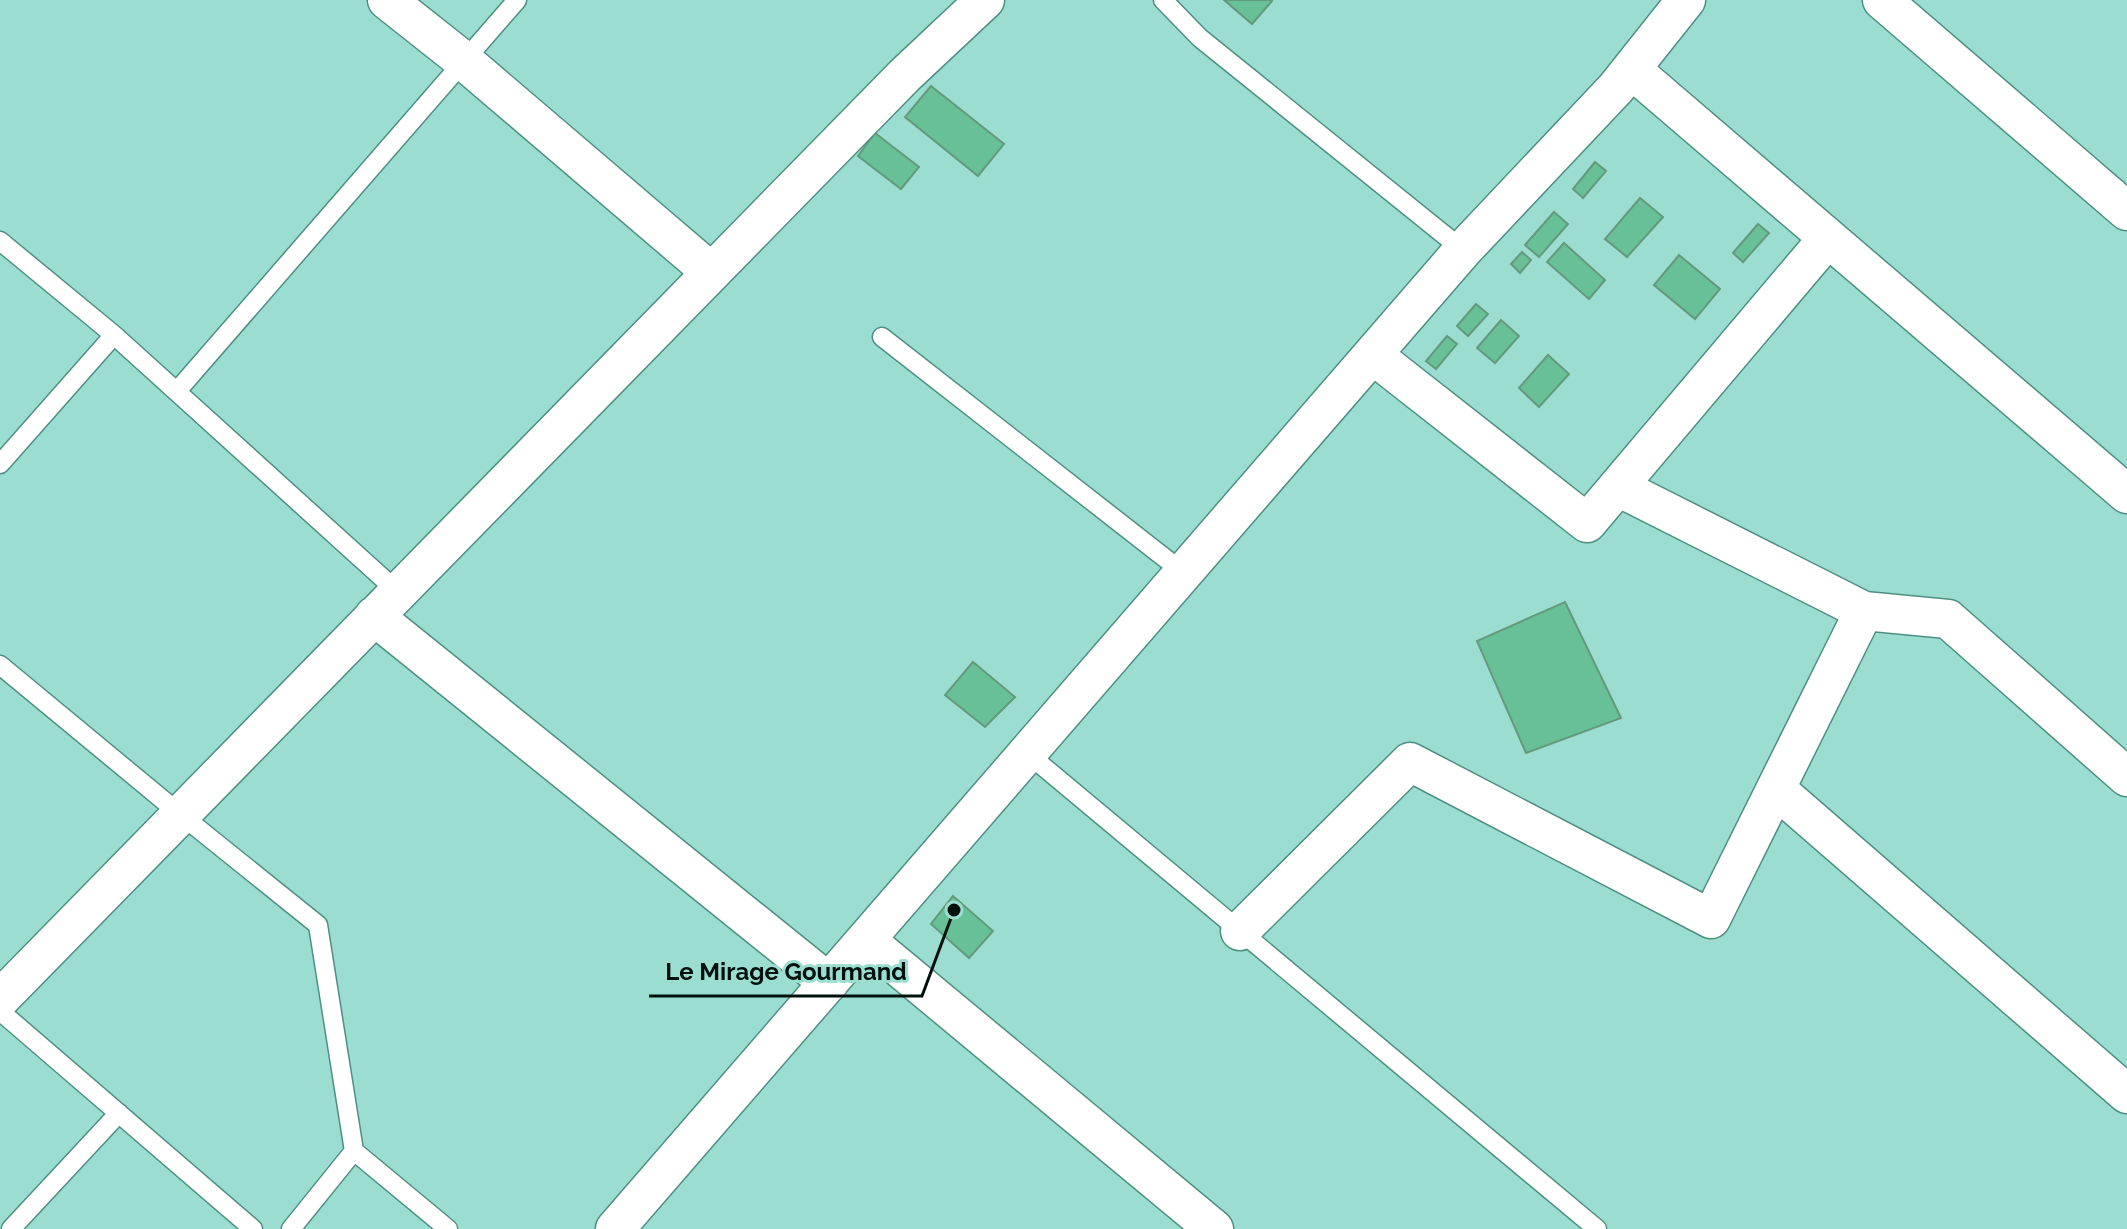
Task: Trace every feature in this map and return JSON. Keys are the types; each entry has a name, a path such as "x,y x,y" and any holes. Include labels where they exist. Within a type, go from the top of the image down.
{"street":[{"path":"387,0 464,61 711,272"},
{"path":"0,999 905,75 985,0"},
{"path":"615,1229 1463,250 1616,88 1686,0"},
{"path":"1882,0 2124,202"},
{"path":"1631,69 2127,494"},
{"path":"1373,355 1587,523 1828,238"},
{"path":"1618,487 1864,611 1948,619 2127,777"},
{"path":"386,604 829,983"},
{"path":"1240,931 1410,762 1711,919 1864,611"},
{"path":"1776,789 2127,1094"},
{"path":"866,940 1214,1229"}],"lane":[{"path":"177,391 517,0"},
{"path":"1163,0 1200,38 1463,250"},
{"path":"0,241 177,391 386,604"},
{"path":"0,464 114,335"},
{"path":"882,337 1184,573"},
{"path":"0,665 318,925 354,1151 448,1229"},
{"path":"1027,753 1597,1229"},
{"path":"0,1011 253,1229"},
{"path":"11,1229 119,1113"},
{"path":"291,1229 354,1151"}],"building":[{"path":"1224,0 1270,0 1272,1 1252,24"},
{"path":"931,86 1004,144 978,176 905,117"},
{"path":"875,133 919,167 901,189 858,156"},
{"path":"1595,162 1606,171 1583,198 1573,189"},
{"path":"1640,198 1663,217 1627,257 1605,239"},
{"path":"1554,212 1568,224 1539,257 1525,245"},
{"path":"1758,224 1769,233 1743,262 1733,253"},
{"path":"1564,243 1605,280 1589,299 1547,262"},
{"path":"1522,252 1531,260 1520,273 1511,264"},
{"path":"1679,255 1720,289 1695,319 1654,285"},
{"path":"1476,304 1488,314 1468,336 1457,326"},
{"path":"1501,320 1519,336 1495,363 1477,348"},
{"path":"1447,336 1457,344 1436,369 1426,361"},
{"path":"1548,355 1569,374 1539,407 1519,388"},
{"path":"1565,602 1621,718 1526,753 1477,641"},
{"path":"973,662 1015,697 985,727 945,695"},
{"path":"953,896 993,931 969,958 931,924"}],"place":[{"name":"Le Mirage Gourmand","path":"954,910"}]}
